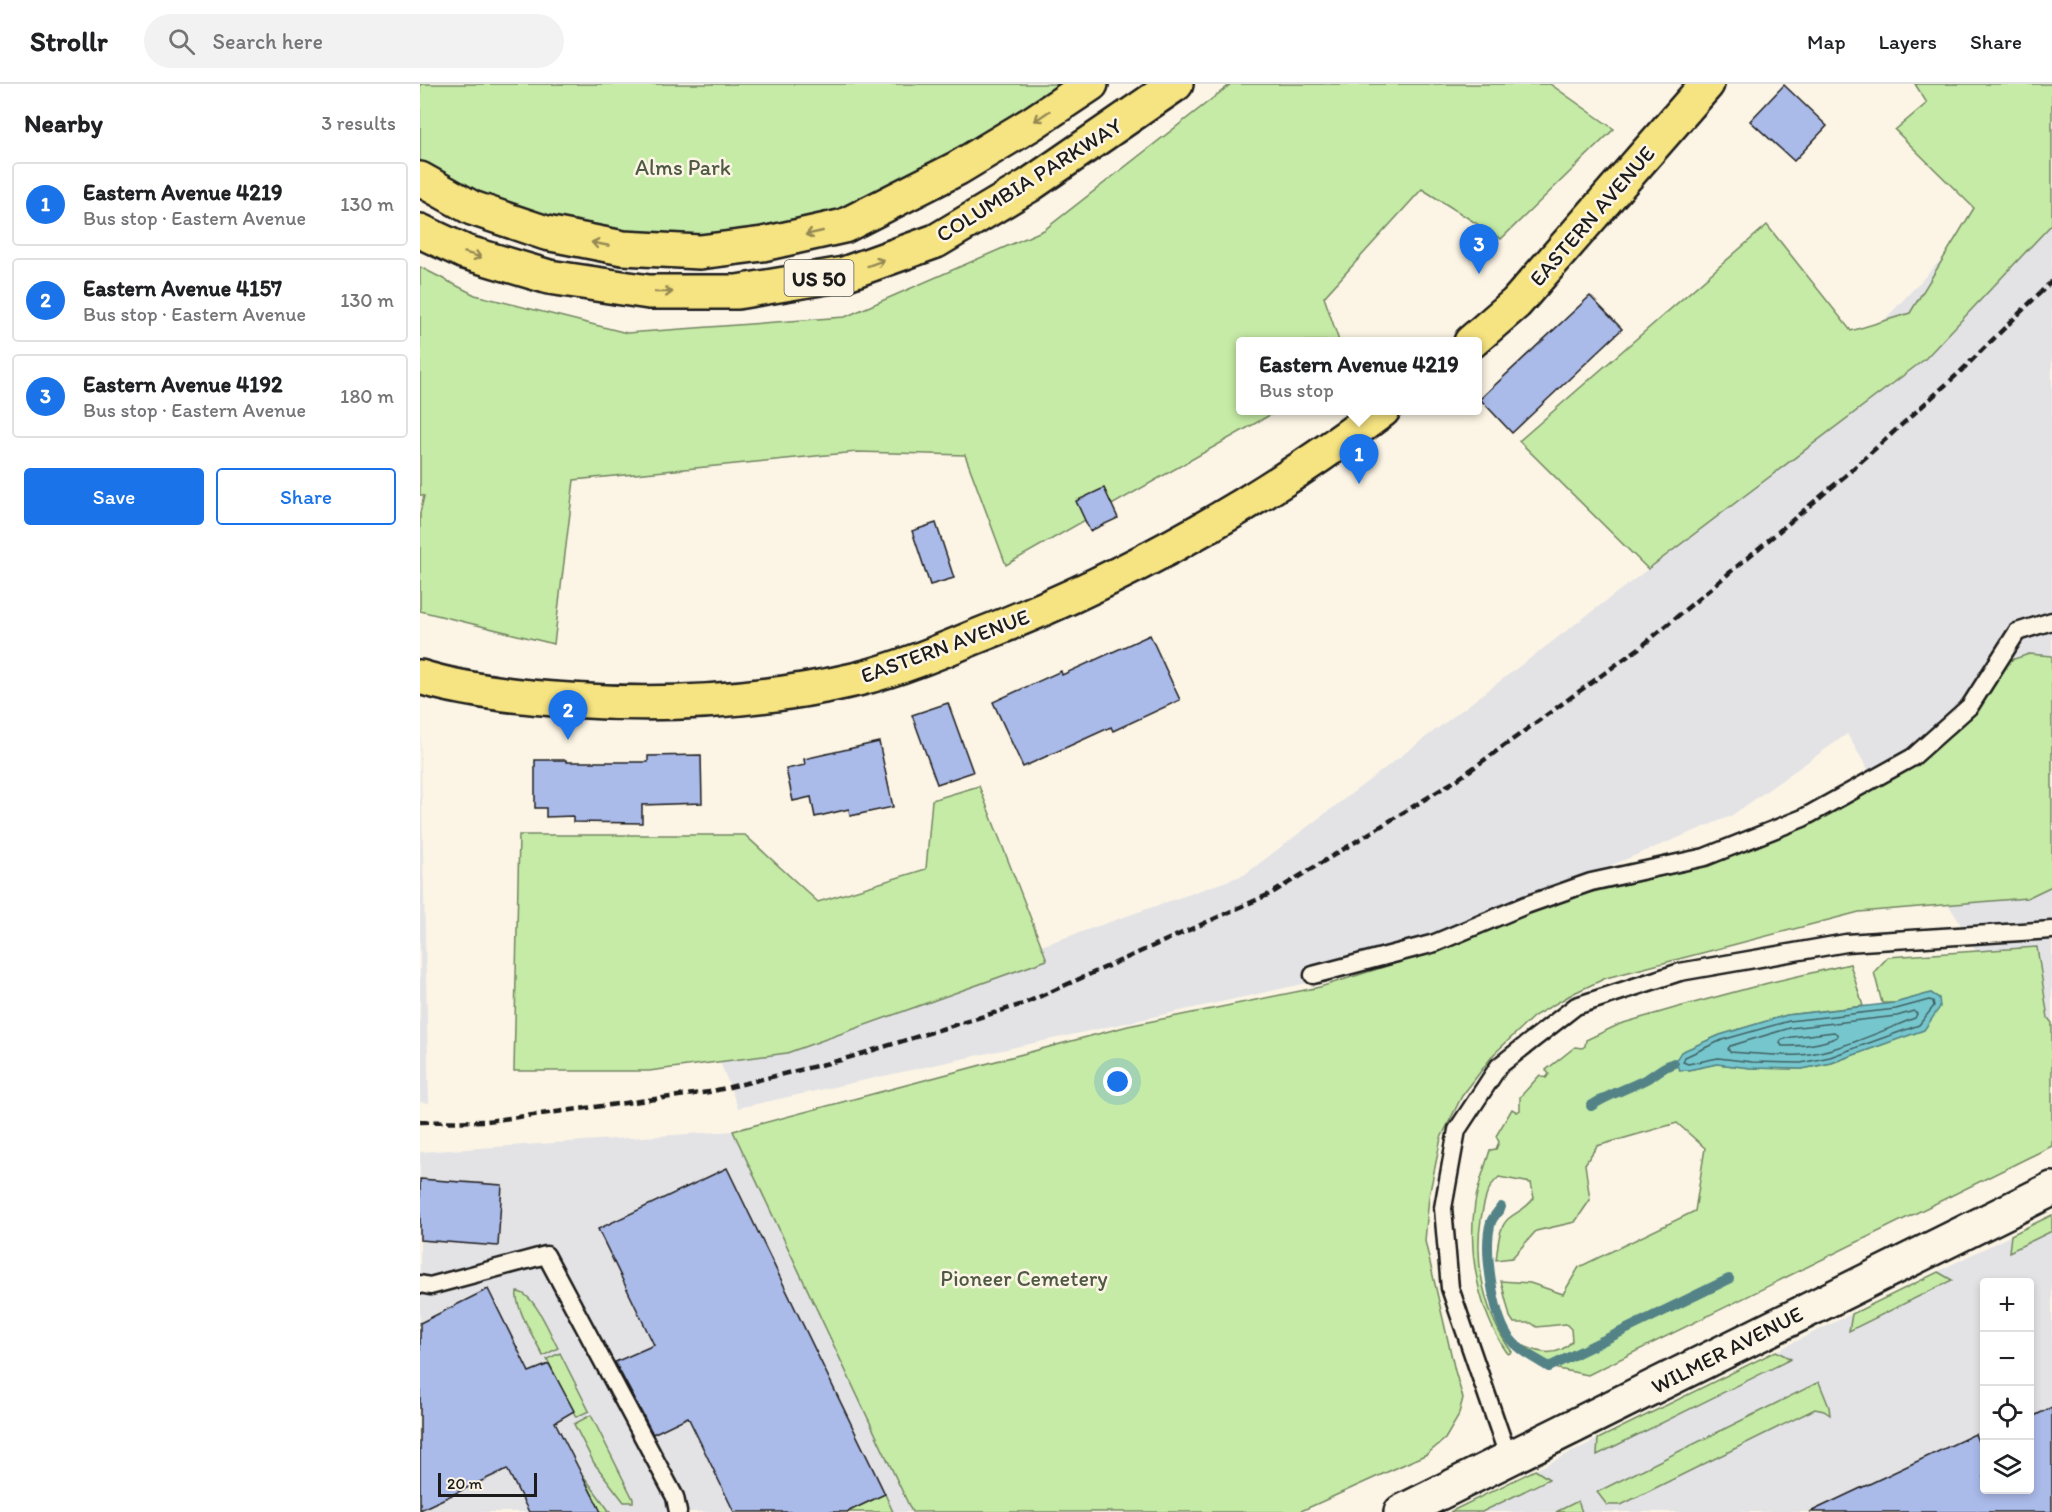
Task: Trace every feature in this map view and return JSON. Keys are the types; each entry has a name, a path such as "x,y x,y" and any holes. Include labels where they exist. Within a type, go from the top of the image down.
{"main road":[{"name":"COLUMBIA PARKWAY","path":"420,178 472,208 568,238 623,248 700,252 763,244 844,226 958,168 1091,84"},
{"name":"COLUMBIA PARKWAY","path":"420,231 465,252 549,278 649,292 737,292 844,274 936,241 1028,186 1176,84"},
{"name":"EASTERN AVENUE","path":"1477,337 1516,303 1707,84"},
{"name":"EASTERN AVENUE","path":"420,677 439,683 540,698 616,704 693,703 783,693 858,679 903,666 1030,616 1141,563 1247,503 1378,415"}],"street":[{"name":"WILMER AVENUE","path":"1401,1512 2052,1189"}],"lane":[{"path":"1313,975 1435,943 1526,905 1591,882 1705,857 1803,818 1913,757 1970,706 2017,632 2052,621"},
{"path":"1509,1459 1450,1288 1443,1208 1457,1130 1499,1066 1576,1006 1680,972 1846,943 2052,930"},
{"path":"420,1284 430,1286 546,1255 675,1497 678,1512"}],"shaded area":[{"path":"2052,142 2052,1078 1847,734 1731,816 1344,975 738,1108 719,1059 1244,875 1718,516 1711,504"},
{"path":"420,723 429,1103 420,1102"},
{"path":"733,1131 912,1512 420,1512 420,1152"},
{"path":"2052,1215 2052,1512 1450,1512"}],"green space":[{"name":"Alms Park","path":"420,84 1091,84 844,226 623,248 420,179"},
{"path":"1231,84 1550,84 1614,129 1501,239 1422,189 1324,297 1338,337 1236,337 1236,415 1270,415 1006,565 965,455 857,452 574,480 554,644 420,611 420,513 424,496 420,495 420,267 475,295 627,333 845,317 1044,230"},
{"path":"1915,84 2052,84 2052,224 1925,359 1648,569 1519,441 1767,225 1851,331 1910,313 1974,208 1895,130 1927,103"},
{"name":"Pioneer Cemetery","path":"2029,654 2052,656 2052,886 2027,898 1859,912 1606,978 1534,1016 1494,1054 1462,1096 1441,1138 1429,1196 1425,1241 1463,1398 1458,1417 1445,1439 1427,1454 1299,1512 912,1512 733,1131 1128,1026 1320,987 1460,943 1558,900 1705,866 1808,823 1921,762 1976,712 2005,662"},
{"path":"979,786 1047,960 787,1053 649,1071 514,1071 519,835 745,835 818,902 926,869 932,800"},
{"path":"2037,947 2048,1018 2052,1023 2052,1146 1588,1375 1558,1369 1523,1349 1524,1346 1543,1352 1561,1350 1572,1341 1571,1329 1566,1324 1537,1327 1531,1323 1514,1323 1510,1317 1501,1281 1530,1283 1563,1294 1579,1267 1695,1211 1705,1148 1677,1123 1597,1146 1585,1164 1590,1200 1575,1222 1536,1231 1512,1258 1496,1260 1499,1238 1505,1223 1534,1198 1531,1183 1499,1177 1488,1191 1485,1202 1479,1236 1479,1254 1488,1306 1512,1352 1508,1354 1489,1320 1478,1282 1473,1242 1476,1196 1490,1150 1496,1149 1499,1142 1496,1136 1512,1109 1517,1112 1520,1110 1520,1097 1540,1075 1546,1078 1549,1074 1546,1070 1575,1047 1582,1048 1586,1040 1620,1024 1768,983 1850,964 1863,1006 1787,1015 1720,1035 1681,1052 1680,1070 1717,1064 1751,1068 1802,1069 1832,1063 1924,1029 1931,993 1895,1003 1882,1003 1874,972 1888,957"},
{"path":"2052,1215 2052,1231 2009,1252 2011,1235"},
{"path":"1938,1272 1952,1280 1849,1331 1852,1314"},
{"path":"517,1292 523,1294 535,1306 558,1348 543,1356 522,1314"},
{"path":"1776,1351 1791,1359 1597,1455 1598,1439"},
{"path":"560,1353 589,1411 576,1417 547,1359"},
{"path":"1819,1382 1830,1415 1815,1409 1621,1505 1607,1505 1597,1492"},
{"path":"591,1415 633,1502 624,1502 594,1463 574,1424"},
{"path":"1535,1470 1549,1479 1482,1512 1450,1512"},
{"path":"582,1474 610,1512 587,1512 598,1506"},
{"path":"885,1494 893,1512 847,1512"},
{"path":"1578,1501 1582,1512 1556,1512"}],"water":[{"path":"1931,993 1939,998 1940,1007 1924,1030 1831,1063 1802,1069 1751,1068 1717,1064 1680,1070 1674,1063 1681,1052 1720,1035 1787,1015 1895,1003"}],"building":[{"path":"1784,85 1827,126 1794,161 1750,121"},
{"path":"1590,296 1622,329 1512,433 1482,401 1482,397"},
{"path":"1104,488 1118,518 1090,531 1076,501"},
{"path":"936,523 954,578 930,585 912,531"},
{"path":"1150,635 1180,700 1113,731 1111,727 1023,767 993,702 1061,671 1062,675"},
{"path":"948,703 973,772 937,784 912,715"},
{"path":"879,742 893,807 850,816 849,809 815,817 811,797 793,801 786,769 805,765 804,759"},
{"path":"701,755 702,803 642,805 642,823 573,822 573,816 546,817 546,808 535,808 535,760 648,762 648,756"},
{"path":"727,1168 885,1494 847,1512 734,1512 688,1417 653,1434 615,1362 654,1345 598,1229"},
{"path":"420,1179 502,1185 498,1246 420,1240"},
{"path":"488,1289 529,1372 549,1364 574,1411 555,1422 601,1512 529,1512 507,1469 420,1510 420,1323"},
{"path":"2052,1407 2052,1512 1810,1512 1975,1434 1980,1443 1980,1494 2034,1494 2034,1416"}],"waterway":[{"path":"1591,1106 1674,1063"},
{"path":"1501,1207 1491,1222 1488,1248 1491,1280 1498,1312 1512,1341 1549,1367 1729,1279"}],"railway":[{"path":"420,1122 487,1121 709,1092 841,1060 1023,1004 1272,893 1458,779 1642,646 1845,476 1961,371 2052,281"}],"place":[{"name":"Eastern Avenue 4192","path":"1479,274"},
{"name":"Eastern Avenue 4219","path":"1359,484"},
{"name":"Eastern Avenue 4157","path":"568,740"}]}
